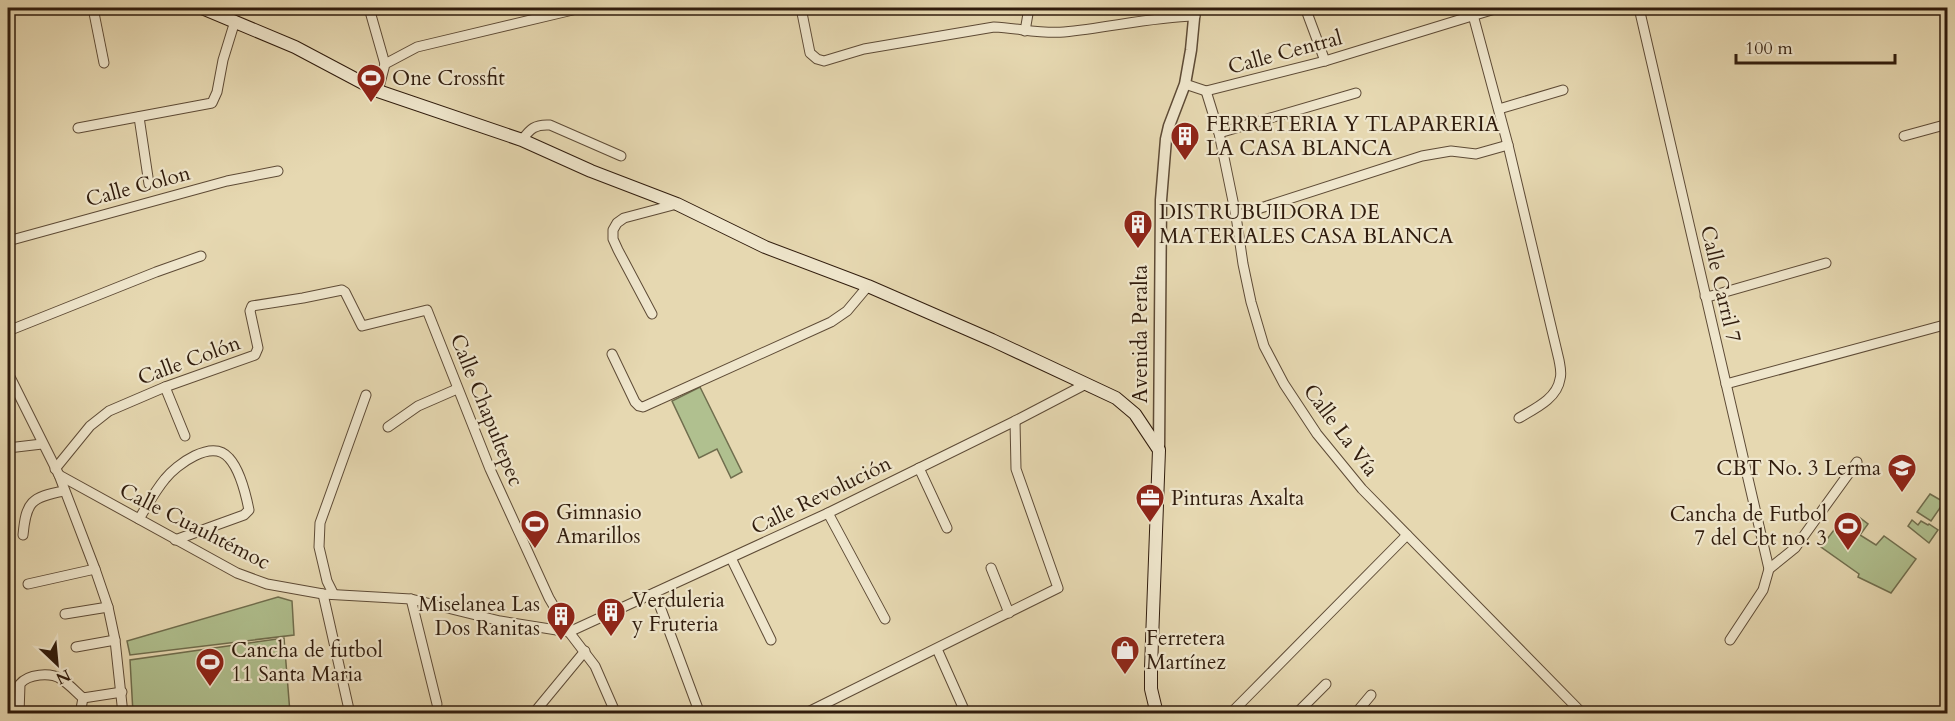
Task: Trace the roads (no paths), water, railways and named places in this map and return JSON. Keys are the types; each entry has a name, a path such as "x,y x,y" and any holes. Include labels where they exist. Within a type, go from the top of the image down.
{"main road":[{"path":"202,8 295,47 378,91 522,140 591,171 677,204 765,247 868,286 992,340 1125,404 1140,421 1159,450 1151,668 1157,714"}],"street":[{"path":"93,8 104,63"},
{"path":"369,8 385,64 378,91"},
{"path":"385,64 417,47 581,8"},
{"path":"801,8 810,53 817,60 824,61 864,49 984,29 1008,27 1025,31 1063,32 1106,28 1195,11"},
{"path":"1025,31 1029,8"},
{"name":"Calle Central","path":"1185,84 1206,91 1325,61 1498,8"},
{"name":"Calle Carril 7","path":"1639,8 1769,569"},
{"path":"1306,10 1325,61"},
{"name":"Avenida Peralta","path":"1159,450 1161,200 1166,139 1185,84 1195,11"},
{"path":"1473,15 1508,146 1559,360 1561,377 1559,385 1547,400 1519,418"},
{"path":"78,128 212,103 217,93 223,60 235,21"},
{"path":"1499,109 1563,90"},
{"name":"Calle La Vía","path":"1206,91 1219,134 1251,302 1264,346 1284,384 1317,434 1362,489 1583,714"},
{"path":"1219,134 1356,93"},
{"path":"139,117 149,184"},
{"path":"1904,136 1947,124"},
{"path":"522,140 534,126 550,125 621,156"},
{"path":"1236,216 1422,156 1450,151 1476,154 1508,146"},
{"name":"Calle Colon","path":"8,241 227,181 278,171"},
{"path":"652,314 618,250 613,239 613,230 624,218 677,204"},
{"path":"8,331 201,256"},
{"path":"1704,296 1711,296 1826,263"},
{"path":"612,354 635,402 643,407 831,322 847,311 868,286"},
{"name":"Calle Colón","path":"57,472 90,426 109,411 165,387 255,355 258,351 250,311 252,306 343,290 362,326 427,310"},
{"name":"Calle Chapultepec","path":"427,310 457,389 549,598 569,633 595,666 616,714"},
{"path":"1726,384 1947,324"},
{"path":"8,373 57,472 95,568 108,607 115,640 123,714"},
{"name":"Calle Revolución","path":"569,633 828,513 1086,384"},
{"path":"165,387 185,436"},
{"path":"388,427 418,406 457,389"},
{"path":"350,714 319,547 320,523 366,395"},
{"path":"804,714 1057,590 1059,587 1016,469 1014,442 1016,421"},
{"path":"8,448 42,444"},
{"path":"139,519 165,479 181,464 207,451 226,455 230,458 241,481 249,510 244,515 175,540"},
{"path":"1730,639 1763,590 1769,569 1795,548 1857,462"},
{"path":"919,468 946,528"},
{"name":"Calle Cuauhtémoc","path":"57,472 175,540 237,573 267,584 328,593 411,599 500,621 569,633"},
{"path":"23,535 25,515 32,501 41,496 64,491"},
{"path":"828,513 885,619"},
{"path":"1230,714 1407,535"},
{"path":"731,558 771,640"},
{"path":"28,584 95,568"},
{"path":"990,568 1009,613"},
{"path":"655,593 700,714"},
{"path":"411,599 437,704"},
{"path":"65,614 108,607"},
{"path":"76,647 115,640"},
{"path":"937,649 966,714"},
{"path":"532,714 585,651"},
{"path":"19,714 20,684 32,676 55,676 83,698"},
{"path":"1296,714 1326,684"},
{"path":"83,698 122,692"},
{"path":"1355,714 1371,695"},
{"path":"80,714 83,698"}],"place":[{"name":"One Crossfit","path":"371,104"},
{"name":"FERRETERIA Y TLAPARERIA LA CASA BLANCA","path":"1185,162"},
{"name":"DISTRUBUIDORA DE MATERIALES CASA BLANCA","path":"1138,250"},
{"name":"CBT No. 3 Lerma","path":"1902,494"},
{"name":"Pinturas Axalta","path":"1150,524"},
{"name":"Gimnasio Amarillos","path":"535,550"},
{"name":"Cancha de Futbol 7 del Cbt no. 3","path":"1848,552"},
{"name":"Verduleria y Fruteria","path":"611,638"},
{"name":"Miselanea Las Dos Ranitas","path":"561,642"},
{"name":"Ferretera Martínez","path":"1125,676"},
{"name":"Cancha de futbol 11 Santa Maria","path":"210,688"}]}
